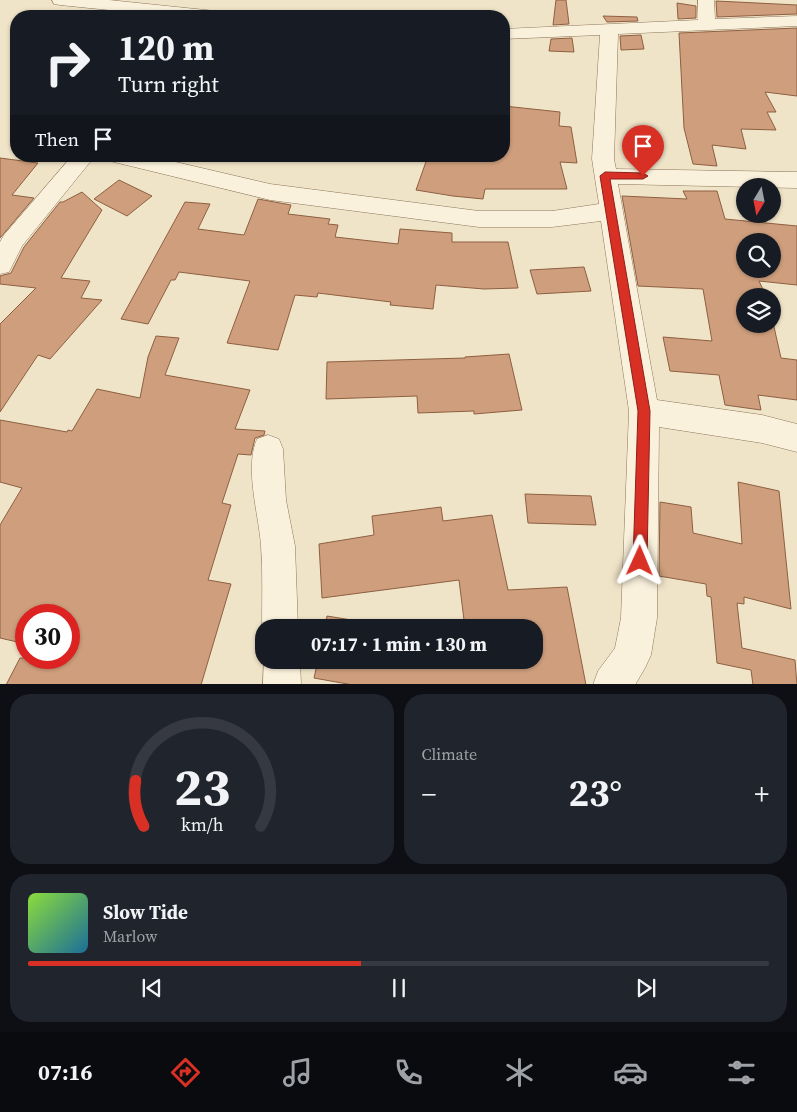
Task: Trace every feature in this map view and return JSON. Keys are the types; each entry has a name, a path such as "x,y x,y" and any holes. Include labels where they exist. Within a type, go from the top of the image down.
{"street":[{"path":"60,0 115,2 172,10"},
{"path":"706,0 707,26"},
{"path":"510,34 797,21"},
{"path":"609,30 603,159 644,411 639,618 632,655 612,684"},
{"path":"0,265 12,241 79,162"},
{"path":"143,162 270,192 479,219 552,219 611,211"},
{"path":"605,176 797,180"},
{"path":"644,411 762,429 797,438"},
{"path":"268,449 270,500 278,546 280,619"},
{"path":"281,669 282,684"}],"building":[{"path":"556,0 566,0 569,24 553,25"},
{"path":"716,1 797,5 797,14 717,17"},
{"path":"677,3 696,6 696,18 678,19"},
{"path":"603,16 637,17 638,21 607,22"},
{"path":"797,28 797,96 765,92 776,112 767,112 776,130 741,129 746,149 712,145 717,166 693,164 684,128 679,33"},
{"path":"641,35 644,49 621,50 620,36"},
{"path":"572,38 574,52 549,51 551,39"},
{"path":"510,107 560,112 559,126 571,127 577,163 560,162 567,189 485,189 483,199 416,190 426,162 510,162"},
{"path":"0,158 10,159 10,162 38,163 12,195 34,198 0,238"},
{"path":"119,180 152,196 127,216 94,199"},
{"path":"683,191 717,191 725,219 736,220 736,223 797,226 797,285 759,281 762,288 736,288 736,333 775,333 781,358 797,360 797,400 758,395 761,410 725,405 719,375 670,371 663,337 712,341 703,289 638,286 622,196 687,199"},
{"path":"82,192 102,210 61,278 90,281 81,298 102,300 50,359 38,355 0,412 0,324 36,288 0,284 0,276 11,273 24,247 60,202"},
{"path":"258,199 291,205 288,214 330,219 328,224 338,225 335,237 398,244 400,229 452,233 452,242 508,242 518,288 484,289 436,285 433,309 390,305 391,302 318,293 317,297 295,295 278,350 227,343 250,281 179,272 175,280 171,280 148,324 121,319 185,202 210,204 198,229 244,235"},
{"path":"584,267 591,291 537,294 530,270"},
{"path":"156,336 179,338 165,375 250,390 235,429 265,431 264,435 255,438 251,455 238,454 222,503 231,505 208,580 231,584 201,684 7,684 15,668 80,669 80,604 15,604 15,641 0,638 0,525 22,488 0,482 0,420 67,432 68,430 72,431 97,389 140,398 148,357"},
{"path":"509,354 522,410 474,414 474,411 418,413 417,396 326,399 327,362 465,358"},
{"path":"738,482 779,491 791,609 744,597 744,604 737,603 742,648 795,660 797,684 753,684 751,670 717,663 711,597 707,596 706,584 659,576 660,502 691,507 693,533 742,544"},
{"path":"525,494 591,496 596,525 528,523"},
{"path":"441,507 443,521 492,515 508,590 567,587 586,684 347,684 314,678 316,669 543,669 543,619 464,619 459,580 322,598 319,544 374,535 372,516"},
{"path":"327,616 345,619 326,619"}],"route":[{"path":"640,561 644,411 605,176 643,176"}]}
